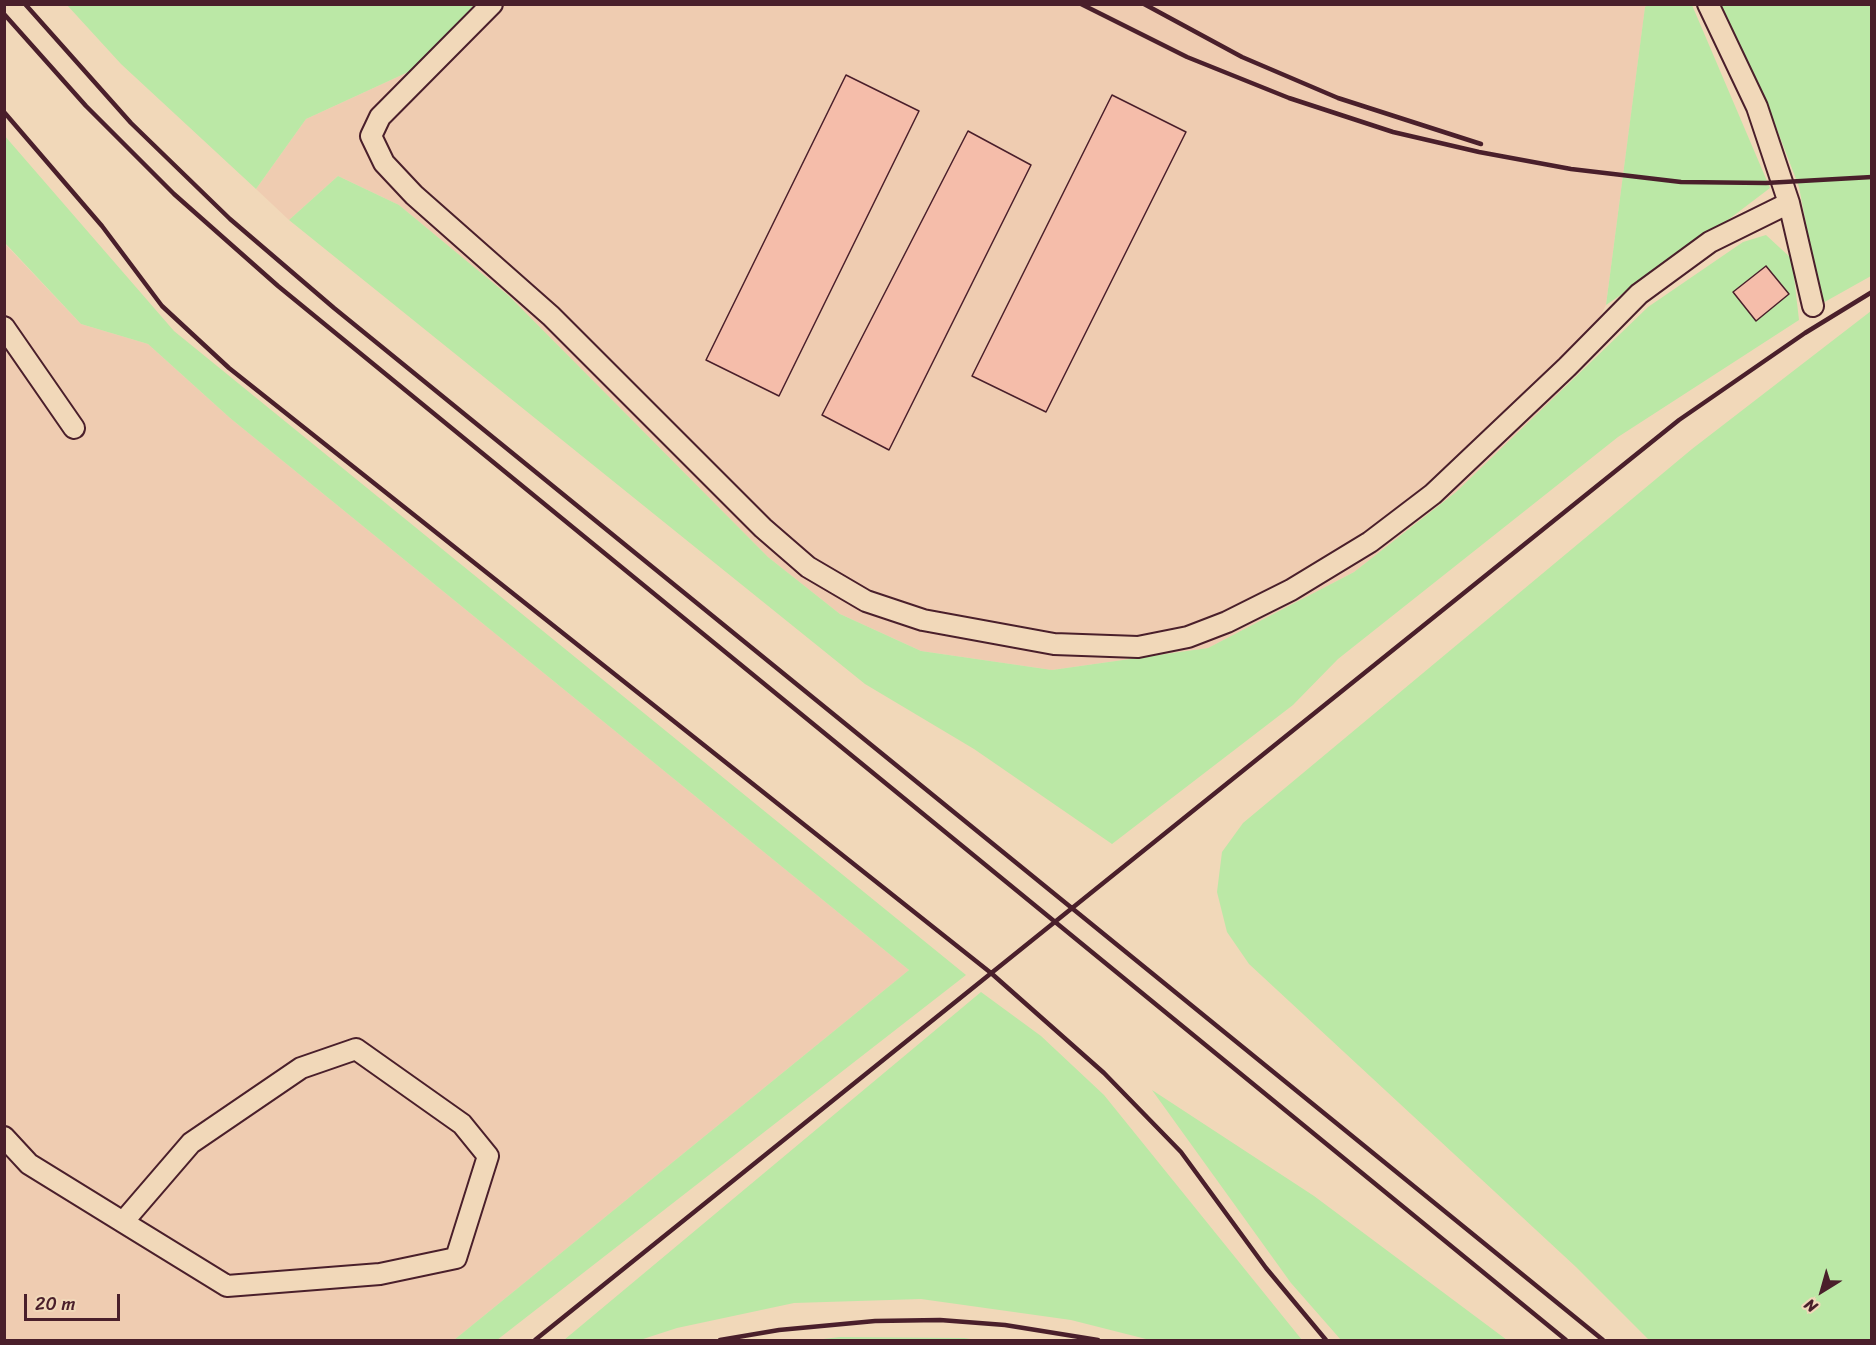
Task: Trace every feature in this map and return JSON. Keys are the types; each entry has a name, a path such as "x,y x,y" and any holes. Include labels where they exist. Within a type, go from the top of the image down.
{"lane":[{"path":"492,4 380,117 371,136 384,163 414,195 551,316 763,528 808,567 866,601 923,620 1054,644 1138,647 1188,638 1227,622 1291,590 1370,542 1433,494 1559,375 1639,294 1710,242 1788,203"},
{"path":"1708,4 1757,107 1788,203 1813,306"},
{"path":"4,327 74,428"},
{"path":"4,1137 29,1164 226,1286 380,1274 456,1258 488,1156 462,1124 356,1049 301,1068 191,1143 123,1222"}],"shaded area":[{"path":"487,5 1648,5 1645,8 1606,305 1561,392 1456,492 1354,572 1208,648 1052,670 921,651 840,614 768,557 509,296 399,205 338,176 289,220 256,189 306,119 430,62"},
{"path":"4,243 81,324 148,344 230,418 909,970 454,1340 5,1340"}],"green space":[{"path":"67,5 487,5 430,62 306,119 256,189 121,64"},
{"path":"1648,5 1692,5 1770,188 1695,245 1606,305 1645,7"},
{"path":"1720,5 1871,5 1871,276 1821,304 1799,187 1773,119"},
{"path":"4,135 174,331 966,975 497,1340 454,1340 909,970 230,418 148,344 81,324 5,243"},
{"path":"338,176 399,205 509,296 768,557 840,614 921,651 1052,670 1208,648 1354,572 1456,492 1648,307 1743,242 1766,235 1792,259 1799,320 1618,437 1338,659 1293,705 1112,844 974,749 865,684 289,220"},
{"path":"1871,311 1871,1340 1649,1340 1576,1267 1249,964 1227,932 1217,892 1222,852 1243,823 1692,449"},
{"path":"981,992 1041,1036 1104,1095 1302,1340 1150,1340 1071,1320 921,1299 794,1303 677,1328 640,1340 564,1340"},
{"path":"1152,1090 1314,1196 1507,1340 1341,1340 1291,1283"},
{"path":"840,1337 964,1338 978,1340 815,1340"}],"building":[{"path":"846,75 919,111 779,396 706,360"},
{"path":"1112,95 1186,132 1046,412 972,376"},
{"path":"968,131 1031,165 889,450 822,415"},
{"path":"1766,266 1789,294 1756,321 1733,292"}],"railway":[{"path":"25,4 131,123 230,219 334,308 1603,1340"},
{"path":"1081,4 1187,57 1289,98 1393,132 1479,152 1571,169 1681,182 1766,183 1872,177"},
{"path":"1144,4 1242,57 1338,98 1481,144"},
{"path":"4,14 86,106 174,194 278,286 1566,1340"},
{"path":"4,112 102,226 162,306 229,368 991,973 1104,1073 1181,1152 1266,1268 1326,1340"},
{"path":"535,1340 1679,420 1805,333 1872,292"},
{"path":"720,1340 779,1330 875,1321 940,1320 1005,1325 1098,1340"}]}
